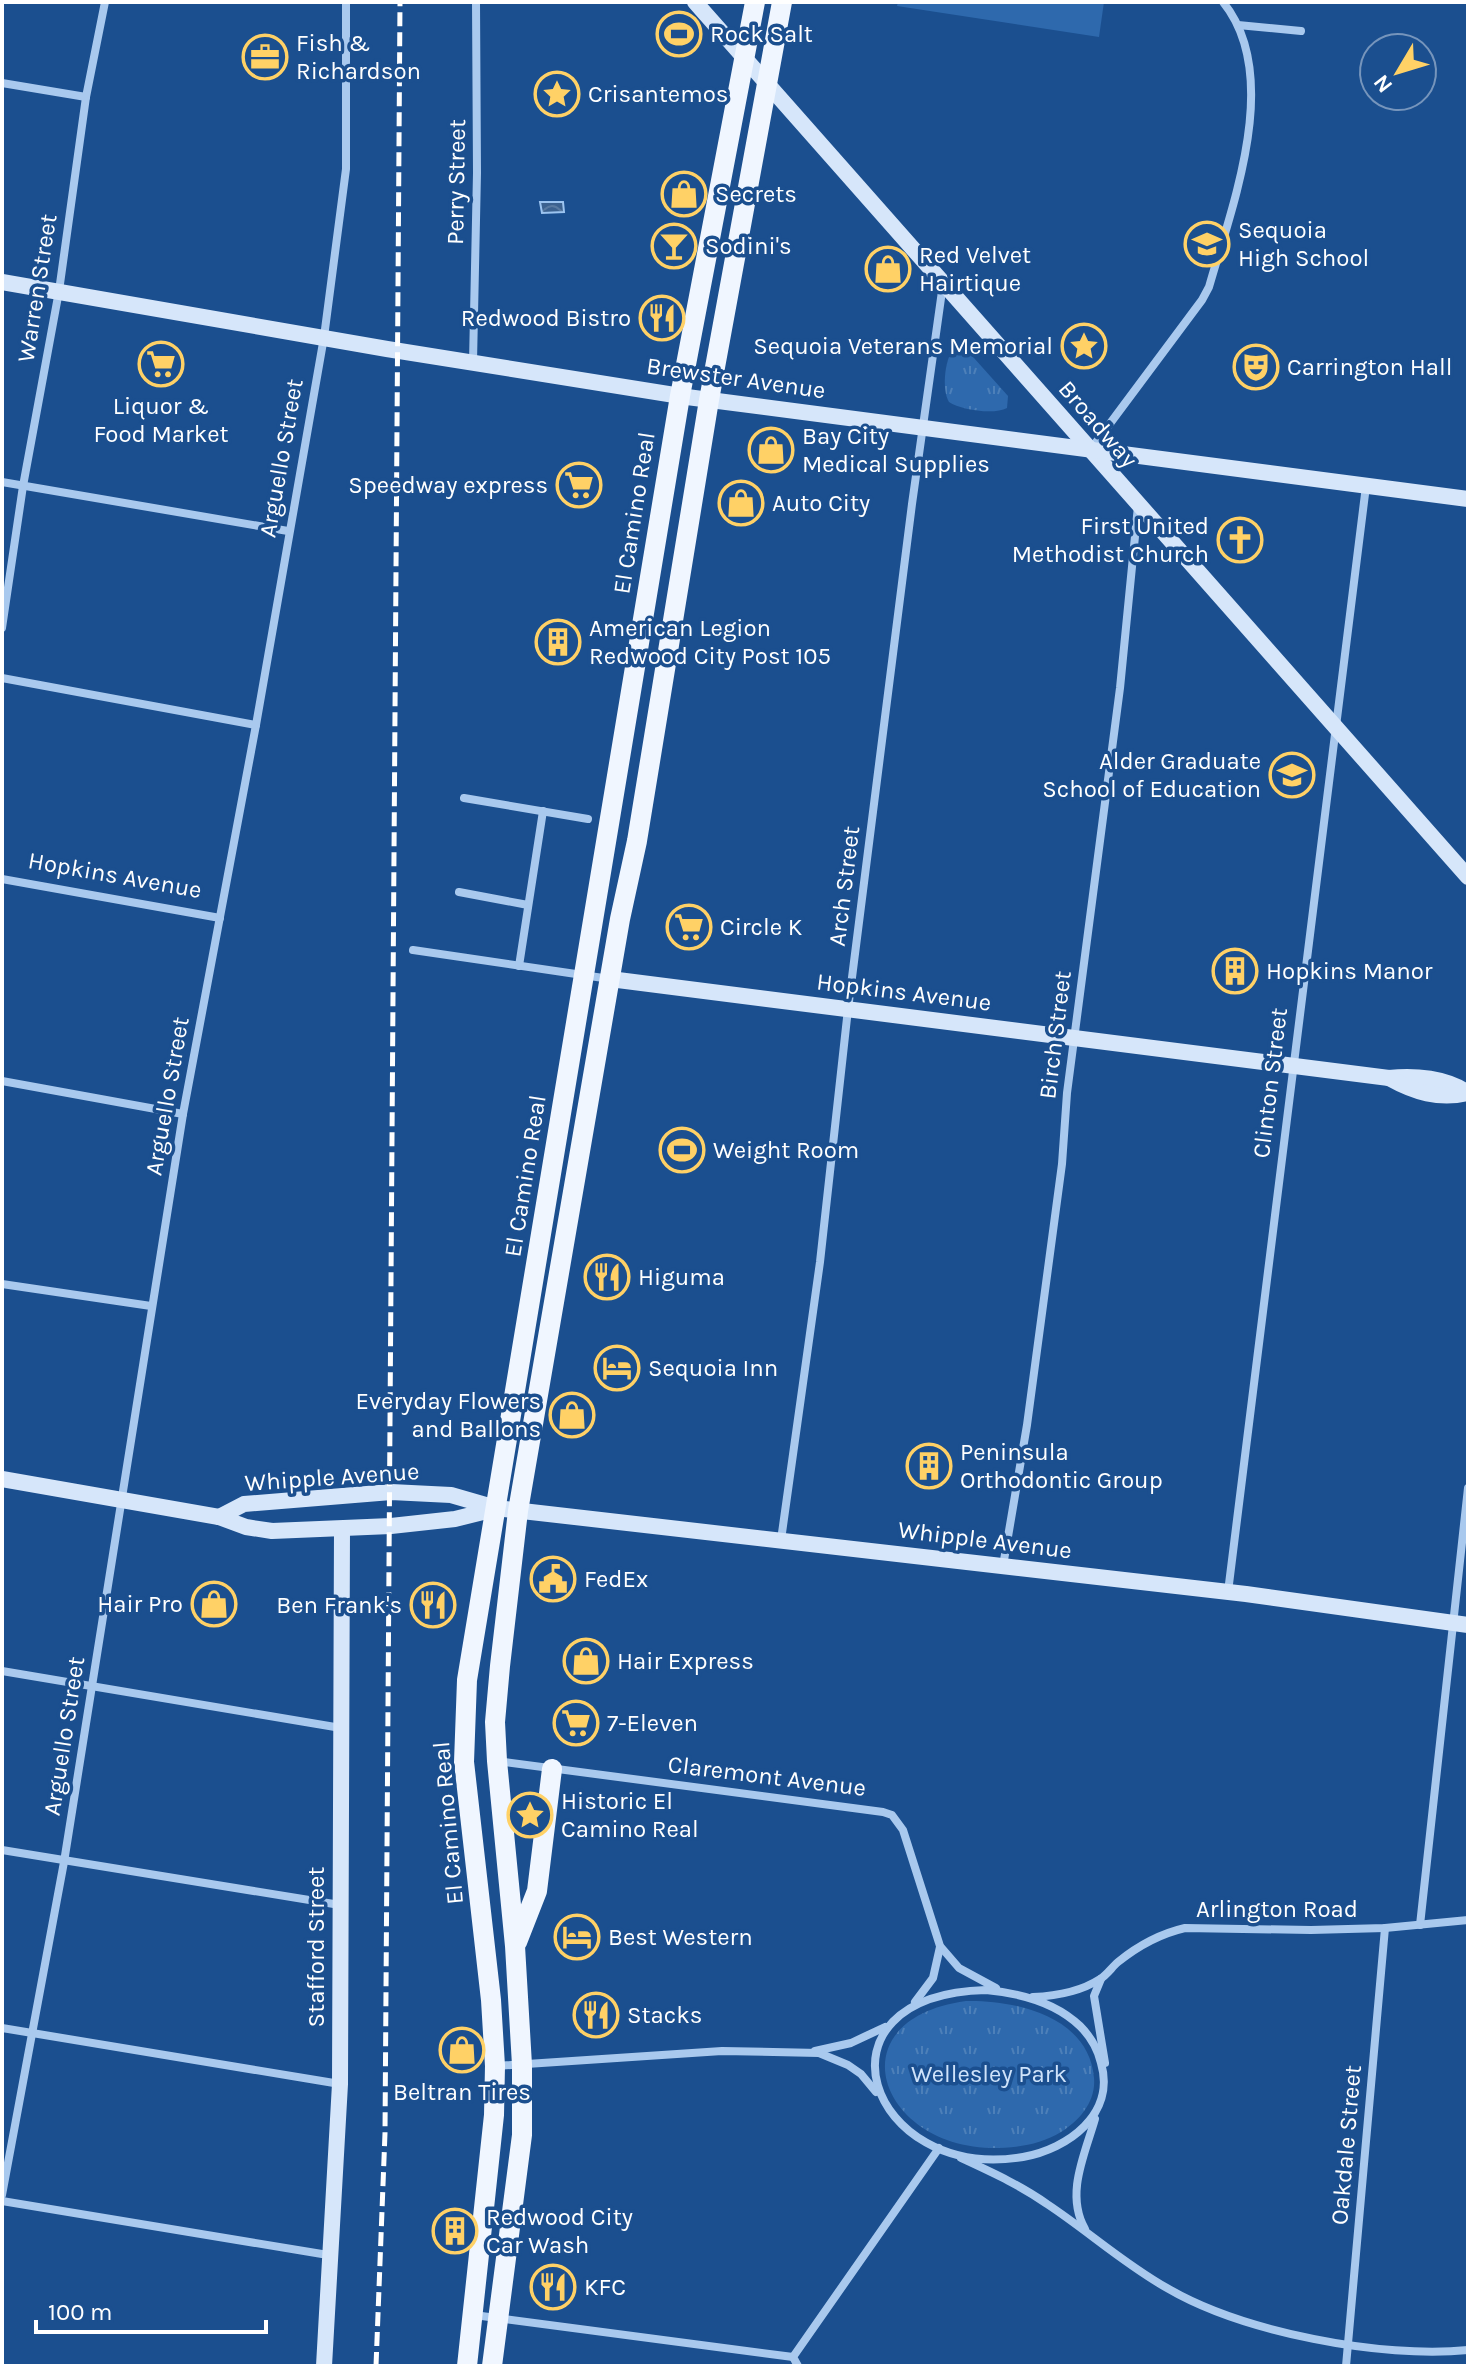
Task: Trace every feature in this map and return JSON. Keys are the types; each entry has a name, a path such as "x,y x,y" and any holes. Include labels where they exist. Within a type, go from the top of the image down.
{"main road":[{"name":"El Camino Real","path":"467,2366 494,2115 495,2066 491,2000 464,1762 467,1680 680,396 755,2"},
{"name":"El Camino Real","path":"492,2366 522,2135 522,2065 515,1946 495,1722 518,1511 610,979 637,841 709,400 782,2"},
{"path":"515,1946 537,1891 552,1769"}],"street":[{"name":"Warren Street","path":"2,628 23,486 59,291 86,97 105,2"},
{"name":"Arguello Street","path":"2,2198 64,1862 183,1114 324,337 346,169 346,2"},
{"name":"Perry Street","path":"473,362 477,173 476,2"},
{"name":"Broadway","path":"695,2 1468,877"},
{"path":"1090,449 1209,287 1238,186 1251,108 1250,67 1238,25 1223,2"},
{"path":"1238,25 1301,31"},
{"path":"2,83 86,97"},
{"name":"Brewster Avenue","path":"2,282 680,396 1468,499"},
{"name":"Arch Street","path":"781,1540 820,1262 848,1009 943,284"},
{"path":"2,482 288,531"},
{"name":"Clinton Street","path":"1228,1592 1366,485"},
{"name":"Birch Street","path":"1003,1567 1035,1366 1062,1164 1074,1038 1120,688 1138,506"},
{"path":"2,678 256,725"},
{"path":"464,798 588,819"},
{"path":"519,966 543,811"},
{"name":"Hopkins Avenue","path":"2,879 220,918"},
{"path":"459,892 528,905"},
{"name":"Hopkins Avenue","path":"413,950 610,979 1389,1078 1412,1090 1449,1097 1468,1093"},
{"path":"2,1081 183,1114"},
{"path":"2,1284 151,1306"},
{"name":"Whipple Avenue","path":"2,1479 219,1517 246,1527 272,1531 342,1529 455,1519 496,1508"},
{"path":"1420,1925 1452,1648 1460,1624 1468,1488"},
{"name":"Whipple Avenue","path":"219,1517 244,1504 391,1492 451,1495 518,1511 1228,1592 1460,1624"},
{"name":"Stafford Street","path":"324,2366 340,2084 342,1529"},
{"path":"2,1671 341,1728"},
{"name":"Claremont Avenue","path":"497,1761 892,1815 903,1830 940,1946 959,1968 972,1977 1007,1992"},
{"path":"2,1850 340,1905"},
{"name":"Arlington Road","path":"1029,1997 1069,1993 1101,1979 1146,1941 1185,1928 1385,1928 1468,1920"},
{"name":"Oakdale Street","path":"1346,2366 1385,1928"},
{"path":"881,2100 875,2074 876,2049 884,2033 910,2008 933,1978 939,1962 940,1946"},
{"path":"1093,2238 1080,2219 1076,2196 1078,2179 1104,2093 1106,2069 1094,1996 1101,1979"},
{"path":"910,2008 945,1993 986,1990 1029,1997 1065,2014 1087,2034 1101,2060 1104,2093"},
{"path":"801,2052 851,2043 896,2020"},
{"path":"2,2028 340,2084"},
{"path":"495,2066 679,2053 819,2053 848,2065 872,2085 905,2129 1030,2193 1138,2271 1196,2303 1291,2333 1348,2345 1409,2351 1468,2350"},
{"path":"941,2149 979,2158 1001,2159 1039,2153 1072,2137 1086,2126 1097,2110"},
{"path":"793,2357 941,2149"},
{"path":"2,2198 328,2255"},
{"path":"473,2315 793,2357"},
{"path":"793,2357 798,2366"}],"green space":[{"path":"898,2 1104,2 1099,37 897,6"},
{"path":"956,346 965,348 1008,396 1007,408 978,411 949,402 945,372"},
{"name":"Wellesley Park","path":"966,2001 985,2001 1027,2009 1064,2026 1079,2040 1089,2057 1094,2086 1089,2102 1074,2122 1061,2132 1036,2143 991,2148 952,2142 921,2126 898,2105 887,2080 886,2055 899,2031 925,2012"}],"water":[{"path":"540,202 563,202 564,212 542,213"}],"railway":[{"path":"376,2366 385,2133 400,2"}],"place":[{"name":"Rock Salt","path":"679,34"},
{"name":"Fish & Richardson","path":"265,57"},
{"name":"Crisantemos","path":"557,94"},
{"name":"Secrets","path":"684,194"},
{"name":"Sequoia High School","path":"1207,244"},
{"name":"Sodini's","path":"674,246"},
{"name":"Red Velvet Hairtique","path":"888,269"},
{"name":"Redwood Bistro","path":"662,318"},
{"name":"Sequoia Veterans Memorial","path":"1084,346"},
{"name":"Liquor & Food Market","path":"161,364"},
{"name":"Carrington Hall","path":"1256,367"},
{"name":"Bay City Medical Supplies","path":"771,450"},
{"name":"Speedway express","path":"579,485"},
{"name":"Auto City","path":"741,503"},
{"name":"First United Methodist Church","path":"1240,540"},
{"name":"American Legion Redwood City Post 105","path":"558,642"},
{"name":"Alder Graduate School of Education","path":"1292,775"},
{"name":"Circle K","path":"689,927"},
{"name":"Hopkins Manor","path":"1235,971"},
{"name":"Weight Room","path":"682,1150"},
{"name":"Higuma","path":"607,1277"},
{"name":"Sequoia Inn","path":"617,1368"},
{"name":"Everyday Flowers and Ballons","path":"572,1415"},
{"name":"Peninsula Orthodontic Group","path":"929,1466"},
{"name":"FedEx","path":"553,1579"},
{"name":"Hair Pro","path":"214,1604"},
{"name":"Ben Frank's","path":"433,1605"},
{"name":"Hair Express","path":"586,1661"},
{"name":"7-Eleven","path":"576,1723"},
{"name":"Historic El Camino Real","path":"530,1815"},
{"name":"Best Western","path":"577,1937"},
{"name":"Stacks","path":"596,2015"},
{"name":"Beltran Tires","path":"462,2050"},
{"name":"Redwood City Car Wash","path":"455,2231"},
{"name":"KFC","path":"553,2287"}]}
